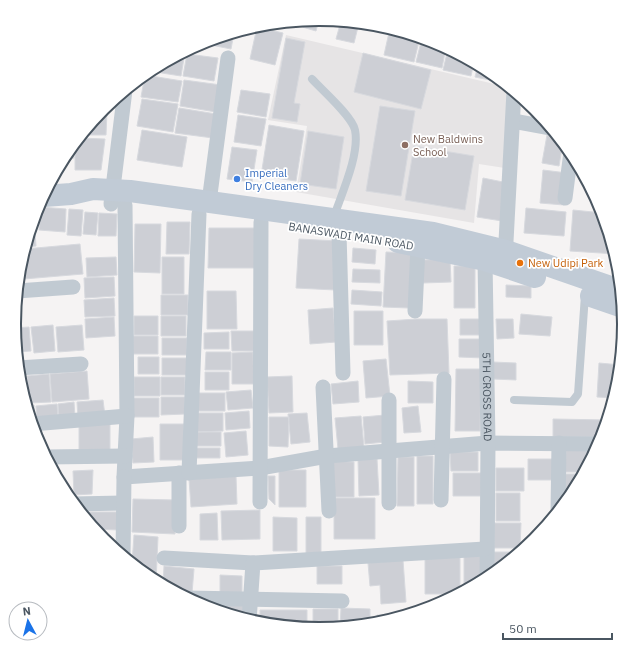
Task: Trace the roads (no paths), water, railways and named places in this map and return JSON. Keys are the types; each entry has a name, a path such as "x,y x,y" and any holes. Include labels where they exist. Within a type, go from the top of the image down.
{"main road":[{"name":"BANASWADI MAIN ROAD","path":"50,196 71,194 91,201 116,200 204,208 336,226 418,246 494,255 615,289"},
{"name":"BANASWADI MAIN ROAD","path":"204,208 261,222 433,233 494,255 585,294 617,306"}],"street":[{"path":"179,526 204,208 228,58"},
{"path":"123,549 123,503 127,416 116,200 125,98"},
{"name":"5TH CROSS ROAD","path":"486,572 488,443 494,255 513,121 514,98"},
{"path":"513,121 543,126"},
{"path":"565,198 570,162"},
{"path":"260,502 261,222"},
{"path":"336,226 343,373"},
{"path":"415,311 418,246"},
{"path":"24,291 73,287"},
{"path":"25,368 80,364"},
{"path":"441,500 444,379"},
{"path":"323,387 327,456 328,511"},
{"path":"388,400 389,504"},
{"path":"38,423 127,416"},
{"path":"124,477 260,468 327,456 388,450 488,443 593,444"},
{"path":"558,503 559,443"},
{"path":"52,457 125,456"},
{"path":"81,504 123,503"},
{"path":"164,558 254,563 486,549"},
{"path":"250,615 254,563"},
{"path":"202,598 342,601"}],"lane":[{"path":"312,80 345,113 355,130 354,154 336,226"},
{"path":"514,400 572,402 576,398 578,394 585,294"}],"place":[{"name":"New Baldwins School","path":"405,145"},
{"name":"Imperial Dry Cleaners","path":"237,179"},
{"name":"New Udipi Park","path":"520,263"}]}
